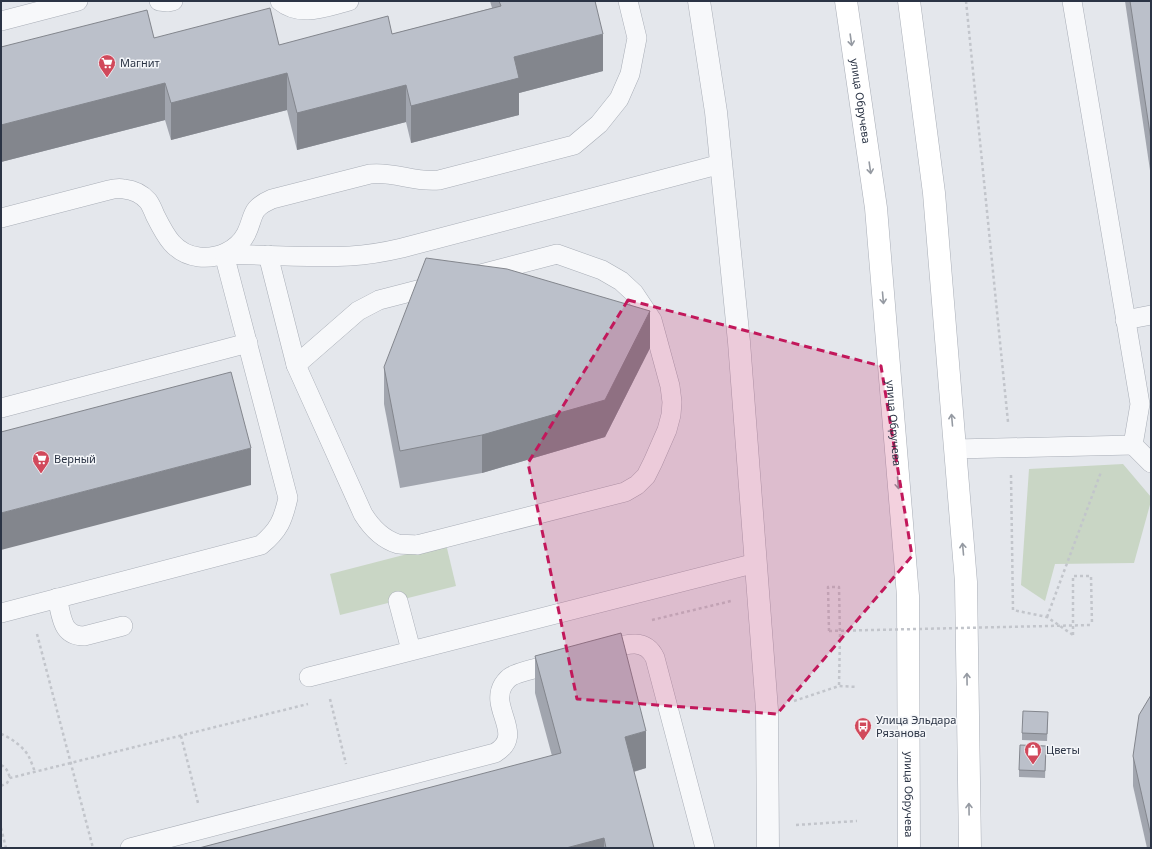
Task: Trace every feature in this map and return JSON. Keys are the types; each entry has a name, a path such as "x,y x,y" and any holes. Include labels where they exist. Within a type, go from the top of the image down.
{"main road":[{"name":"улица Обручева","path":"846,1 876,208 908,596 909,848"},
{"path":"909,1 934,193 966,582 970,848"}],"street":[{"path":"699,1 716,112 739,342 767,710 768,848"}],"lane":[{"path":"1,21 78,1"},
{"path":"159,1 173,1"},
{"path":"280,1 297,9 310,11 348,1"},
{"path":"1,218 108,190 123,188 133,191 149,202 164,232 171,242 183,252 194,256 207,258 216,257 233,249 246,235 253,214 257,208 272,199 357,177 375,174 395,175 423,180 439,180 574,145 599,124 618,99 630,74 637,38 628,1"},
{"path":"1072,1 1140,404 1133,445"},
{"path":"224,254 351,256 370,254 402,248 721,164"},
{"path":"1,613 261,545 277,530 284,515 288,498 224,254"},
{"path":"268,255 296,365 363,514 370,526 384,537 398,544 417,545 625,492 637,485 646,476 671,415 672,402 670,386 652,320 634,293 621,280 602,270 557,254 379,300 358,311 296,365"},
{"path":"1126,320 1151,315"},
{"path":"1,408 248,343"},
{"path":"955,449 1133,445 1151,463"},
{"path":"309,677 756,563"},
{"path":"57,598 64,626 72,635 84,636 123,626"},
{"path":"398,601 411,650"},
{"path":"130,848 495,753 501,749 507,741 509,734 499,699 501,689 511,676 632,643 647,647 655,658 705,848"}],"path":[{"path":"839,686 840,635 840,587 828,588 829,631 1092,625 1091,576 1073,576 1073,635 1047,617 1013,610 1011,448 966,1"},
{"path":"1047,617 1111,445"},
{"path":"30,606 93,848"},
{"path":"767,710 839,686 857,687"},
{"path":"329,699 353,790"},
{"path":"1,734 18,744 28,755 34,772"},
{"path":"181,736 204,829"},
{"path":"1,786 7,783 10,778 71,762"},
{"path":"1,766 6,768 10,778"},
{"path":"825,823 857,821"},
{"path":"1,828 6,848"}],"highlighted area":[{"path":"628,300 881,366 912,556 777,714 577,699 528,463"}],"green space":[{"path":"1123,464 1151,497 1134,563 1055,564 1045,601 1021,585 1029,469"},
{"path":"446,544 456,586 340,615 330,574"}],"building":[{"path":"499,1 595,1 603,34 514,57 519,78 411,106 406,85 297,113 287,73 171,103 165,83 1,125 1,47 147,10 154,38 270,8 279,45 388,16 392,34 501,6"},
{"path":"1130,1 1151,1 1151,140"},
{"path":"426,258 507,269 650,311 605,400 482,435 400,451 384,367"},
{"path":"231,372 251,448 1,513 1,432"},
{"path":"621,633 646,731 625,737 654,848 606,848 604,838 566,848 199,848 561,753 535,656"},
{"path":"1151,695 1151,836 1133,756 1139,715"},
{"path":"1023,711 1048,712 1047,734 1022,733"},
{"path":"1020,745 1046,746 1045,771 1019,770"}],"place":[{"name":"Магнит","path":"107,78"},
{"name":"Верный","path":"41,474"},
{"name":"Улица Эльдара Рязанова","path":"863,741"},
{"name":"Цветы","path":"1033,765"}]}
